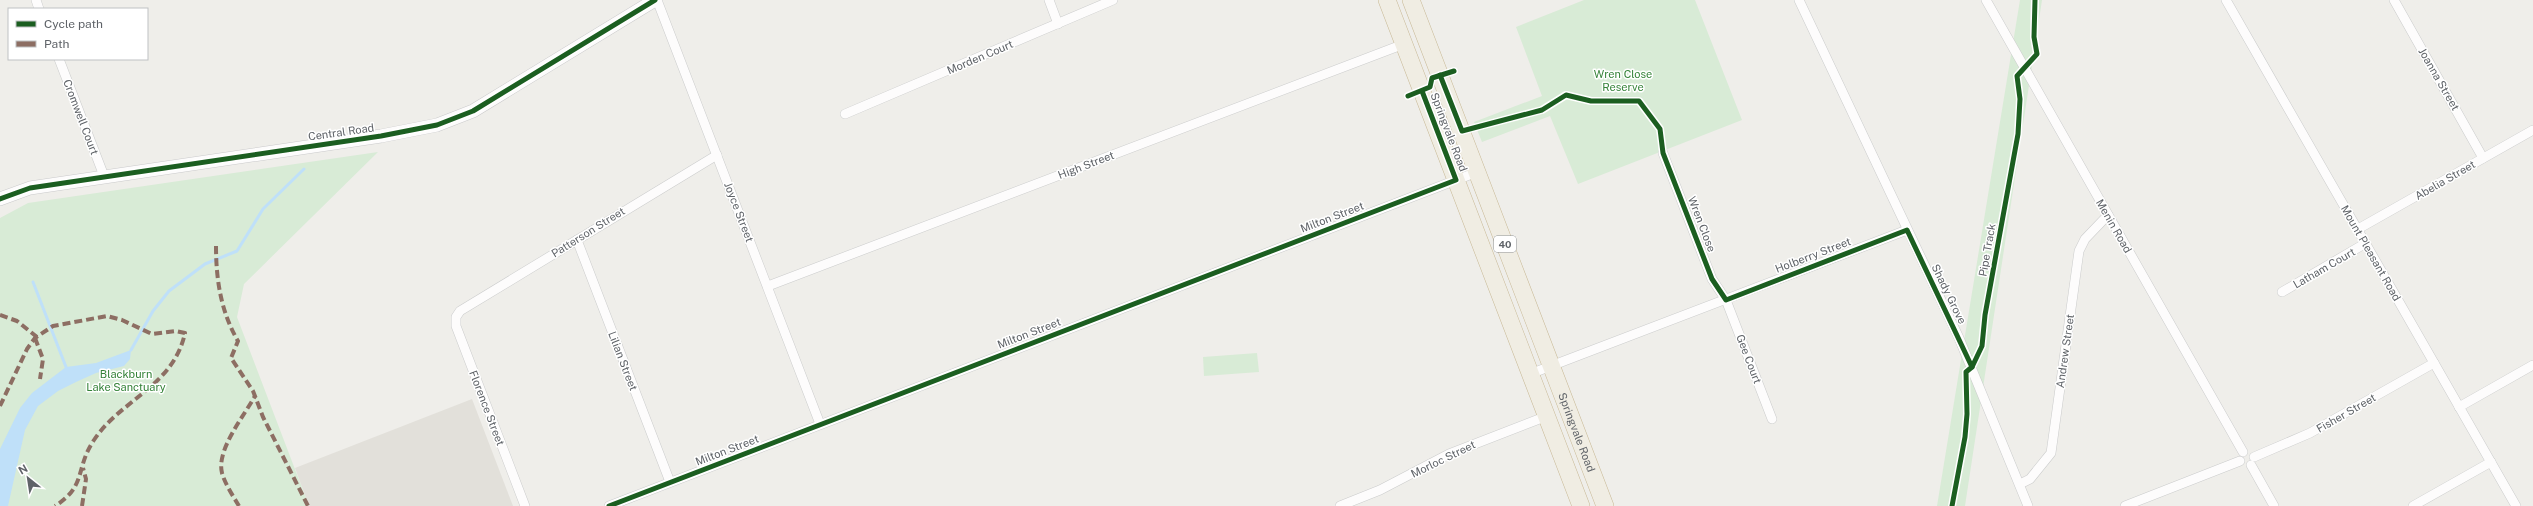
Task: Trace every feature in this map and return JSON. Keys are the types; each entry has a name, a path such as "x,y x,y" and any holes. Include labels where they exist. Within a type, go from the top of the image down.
{"highway":[{"name":"Springvale Road","path":"1387,0 1581,506"},
{"name":"Springvale Road","path":"1411,0 1605,506"}],"street":[{"name":"Joyce Street","path":"656,0 768,286 820,424"},
{"name":"Central Road","path":"0,200 30,188 381,136 436,125 473,111 656,0"},
{"path":"1049,0 1058,24"},
{"name":"Morden Court","path":"846,114 1114,0"},
{"name":"Shady Grove","path":"1799,0 1959,338 2028,506"},
{"name":"Menin Road","path":"1986,0 2108,215 2242,457"},
{"name":"Mount Pleasant Road","path":"2226,0 2516,506"},
{"name":"Joanna Street","path":"2394,0 2483,158"},
{"name":"High Street","path":"768,286 1404,44"},
{"name":"Cromwell Court","path":"59,60 104,176"},
{"name":"Abelia Street","path":"2358,229 2533,130"},
{"name":"Wren Close","path":"1663,153 1712,279 1726,300"},
{"name":"Patterson Street","path":"460,311 717,155"},
{"name":"Milton Street","path":"609,506 1477,172"},
{"name":"Andrew Street","path":"2020,484 2030,479 2051,454 2080,251 2085,239 2108,215"},
{"name":"Holberry Street","path":"1530,374 1908,230"},
{"name":"Lilian Street","path":"577,240 670,482"},
{"name":"Latham Court","path":"2282,292 2366,243"},
{"name":"Gee Court","path":"1726,300 1772,419"},
{"name":"Florence Street","path":"460,311 456,317 456,326 525,506"},
{"name":"Fisher Street","path":"2252,461 2310,433 2434,363"},
{"path":"2460,406 2533,365"},
{"name":"Morloc Street","path":"1340,506 1380,490 1450,454 1547,416"},
{"path":"2125,506 2242,457 2249,452 2274,506"},
{"path":"2242,457 2245,466 2252,461"},
{"path":"2413,506 2491,462"}],"shaded area":[{"path":"472,399 513,506 309,506 295,468"}],"green space":[{"name":"Wren Close Reserve","path":"1584,0 1695,0 1742,120 1578,184 1550,116 1482,142 1474,122 1542,96 1516,27"},
{"path":"2020,0 2042,0 1965,506 1937,506"},
{"name":"Blackburn Lake Sanctuary","path":"378,152 244,284 237,317 309,506 0,506 0,218 28,203"},
{"path":"1257,353 1259,372 1204,376 1203,357"}],"water":[{"path":"131,350 130,359 124,366 96,373 76,382 58,391 38,406 25,430 8,506 0,506 0,449 20,408 32,393 66,367 96,363"}],"waterway":[{"path":"131,350 153,311 169,291 205,264 237,251 263,209 304,169"},
{"path":"33,282 66,367"}],"marked path":[{"path":"216,246 218,283 227,319 238,341 231,358 253,391 263,417 308,506"},
{"path":"0,315 17,321 37,337"},
{"path":"0,406 27,349 35,338 53,326 107,316 122,320 152,334 176,331 185,333 179,351 170,367 158,380 105,426 94,440 84,459 79,476 72,491 65,499 55,506"},
{"path":"35,338 43,359 40,379"},
{"path":"239,506 225,481 221,464 223,454 232,433 255,396"},
{"path":"82,506 86,479 83,468"}],"cycle path":[{"path":"0,199 30,188 381,136 437,125 473,111 655,0"},
{"name":"Pipe Track","path":"1952,506 1965,437 1967,414 1966,372 1972,367 1982,346 1985,315 2018,134 2020,99 2017,76 2037,54 2034,37 2035,0"},
{"path":"1408,96 1430,87 1432,78 1454,71"},
{"path":"1440,75 1462,131 1542,110 1566,95 1591,101 1639,101 1660,129 1663,153 1712,279 1726,300 1907,230 1972,367"},
{"path":"609,506 1456,180 1422,91"}]}
